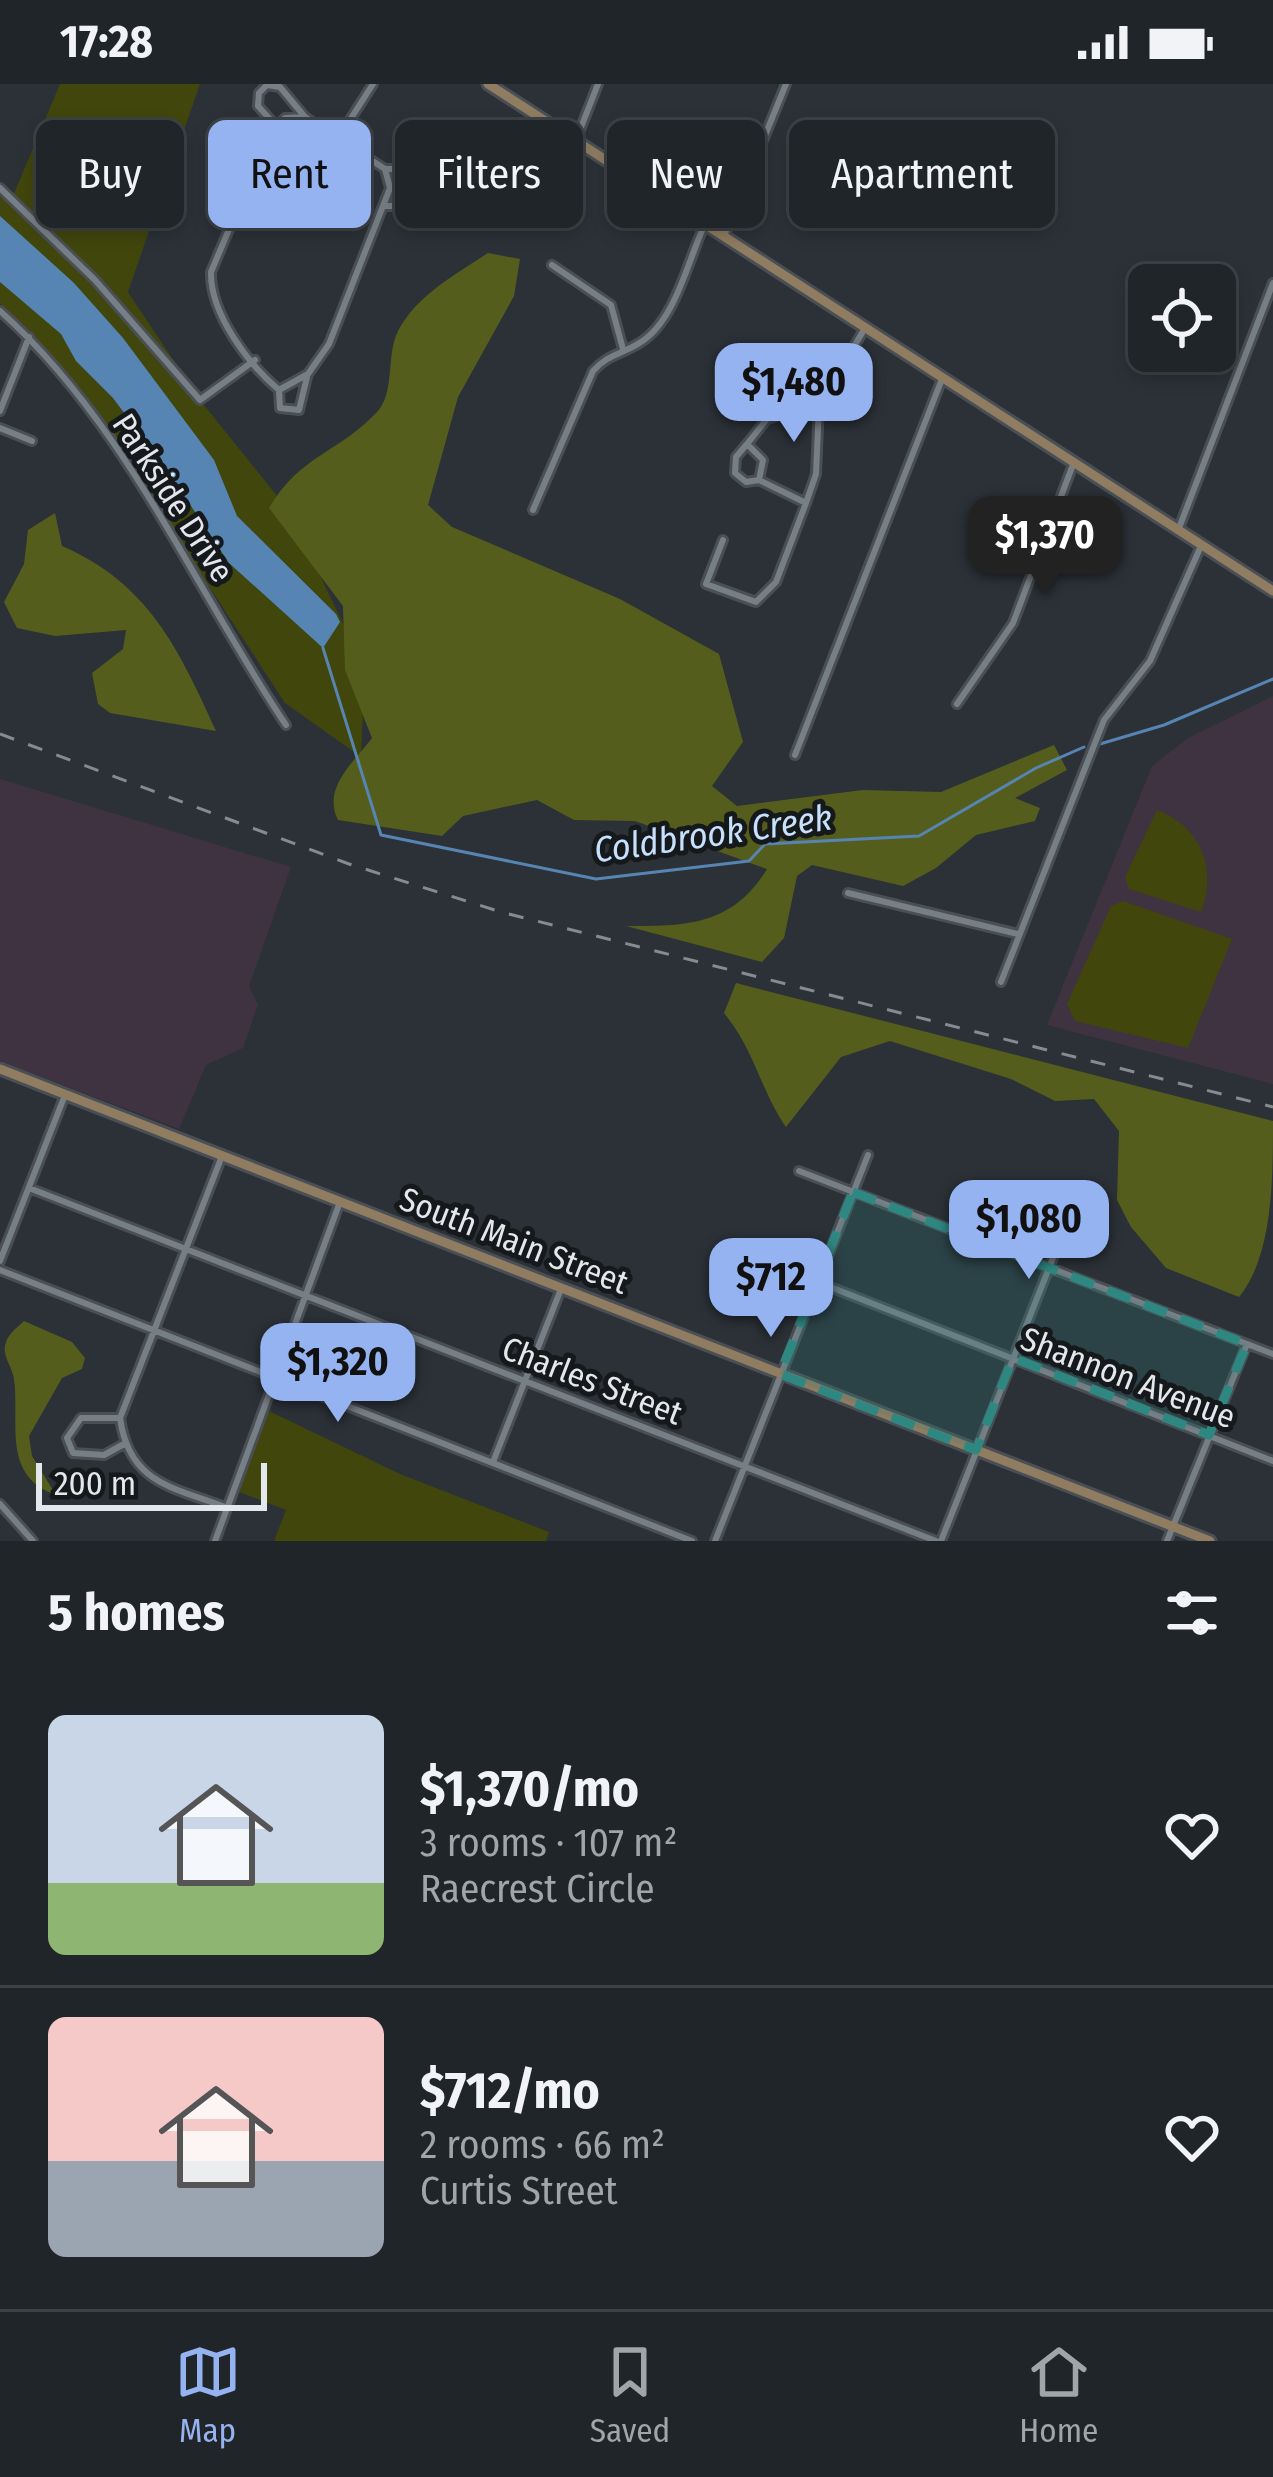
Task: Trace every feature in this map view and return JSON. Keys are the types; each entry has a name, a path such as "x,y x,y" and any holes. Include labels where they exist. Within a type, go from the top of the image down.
{"street":[{"path":"350,120 374,84"},
{"path":"488,84 545,120"},
{"path":"583,122 598,84"},
{"path":"724,236 786,84"},
{"path":"271,120 258,106 259,93 267,85 280,87 309,120"},
{"path":"282,120 304,117"},
{"path":"371,159 385,169 408,169 423,188 412,202 398,209 386,206"},
{"path":"231,228 212,272 217,310 279,390 280,408 299,410 308,374 337,327 361,252 386,206 385,169"},
{"path":"0,188 95,280 200,400 255,361"},
{"path":"533,510 593,371 607,355 641,342 662,322 703,228"},
{"path":"711,228 1273,591"},
{"path":"552,265 610,304 623,349"},
{"path":"1179,528 1273,283"},
{"name":"Parkside Drive","path":"0,311 29,337 119,455 286,725"},
{"path":"723,540 706,584 755,602 776,582 816,474 814,434 822,401 865,328"},
{"path":"0,411 29,337"},
{"path":"279,390 308,374"},
{"path":"795,754 942,379"},
{"path":"806,503 759,480 746,482 735,473 736,458 767,419 822,401"},
{"path":"0,428 32,441"},
{"path":"747,443 763,460 759,480"},
{"path":"957,704 1012,622 1074,461"},
{"path":"1001,982 1104,721 1150,661 1201,546"},
{"path":"848,893 1018,934"},
{"name":"South Main Street","path":"0,1069 1210,1541"},
{"path":"0,1261 65,1095"},
{"path":"716,1541 868,1155"},
{"path":"222,1156 120,1418 124,1444 140,1470 226,1508"},
{"path":"800,1171 1273,1354"},
{"name":"Charles Street","path":"29,1188 939,1541"},
{"path":"215,1541 340,1202"},
{"path":"939,1541 1064,1230"},
{"name":"Shannon Avenue","path":"764,1261 1273,1461"},
{"path":"0,1270 692,1541"},
{"path":"493,1462 561,1288"},
{"path":"1167,1541 1247,1344"},
{"path":"120,1418 81,1418 67,1438 73,1453 87,1457 124,1444"},
{"path":"0,1504 33,1541"}],"highlighted area":[{"path":"853,1192 1247,1344 1209,1435 1013,1358 976,1450 780,1374"}],"shaded area":[{"path":"1273,696 1273,1084 1047,1025 1152,766 1188,738"},
{"path":"0,779 291,867 249,986 258,1005 243,1048 206,1065 179,1129 0,1061"}],"green space":[{"path":"60,84 200,84 184,130 184,120 45,120"},
{"path":"36,141 36,228 150,228 128,292 200,400 290,512 365,670 361,757 285,703 124,456 31,333 0,304 0,196 10,203"},
{"path":"488,253 520,259 514,296 458,397 428,505 452,527 620,599 719,654 743,742 712,786 737,806 863,790 941,792 1054,745 1067,770 1015,798 1040,808 1035,821 976,835 936,868 903,886 812,865 797,876 784,938 762,962 626,926 706,919 739,902 767,869 635,821 574,820 537,800 463,816 442,836 338,820 334,808 337,787 372,738 345,670 343,606 269,508 294,476 378,411 387,393 394,341 415,307"},
{"path":"55,513 62,546 117,579 157,622 216,731 110,713 98,704 92,673 123,649 126,630 55,636 17,628 4,602 24,564 28,530"},
{"path":"1157,810 1185,827 1202,851 1207,881 1201,912 1129,889 1125,877"},
{"path":"1123,901 1232,939 1188,1048 1075,1021 1067,1004 1111,906"},
{"path":"736,983 1273,1121 1269,1215 1250,1280 1239,1297 1166,1268 1131,1227 1117,1200 1119,1131 1094,1099 1055,1101 1011,1079 890,1041 841,1057 786,1127 724,1013"},
{"path":"24,1321 72,1342 85,1358 82,1369 62,1378 29,1436 32,1456 56,1495 27,1475 17,1446 14,1379 5,1347"},
{"path":"269,1411 400,1474 549,1532 546,1541 274,1541 286,1510 236,1491"}],"water":[{"path":"0,216 74,283 123,338 214,460 237,516 336,614 340,622 323,648 229,563 171,476 113,398 76,361 61,334 0,282"}],"waterway":[{"name":"Coldbrook Creek","path":"323,648 381,835 596,879 749,861 765,844 919,836 1036,768 1084,747"},
{"name":"Coldbrook Creek","path":"1100,744 1164,725 1273,679"}],"railway":[{"path":"0,734 349,864 501,912 1273,1107"}]}
